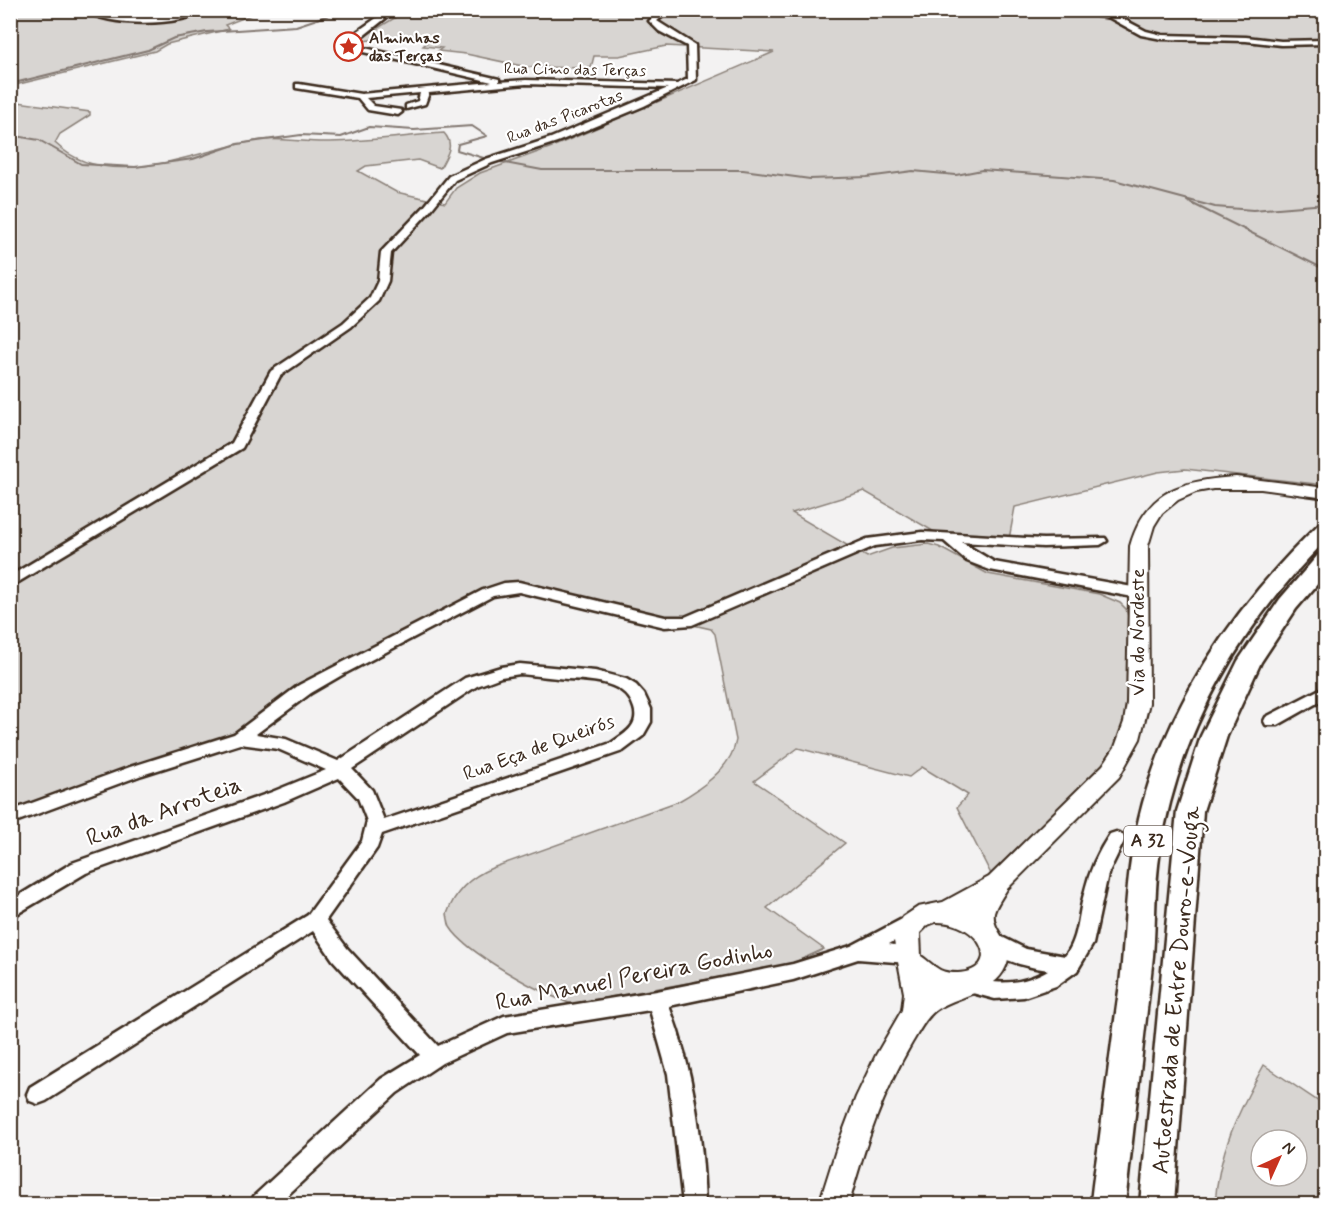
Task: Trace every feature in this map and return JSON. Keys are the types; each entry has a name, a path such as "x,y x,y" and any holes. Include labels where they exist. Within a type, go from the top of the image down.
{"highway":[{"name":"Autoestrada de Entre Douro-e-Vouga","path":"1108,1204 1141,936 1146,853 1168,765 1181,731 1222,651 1261,596 1303,549 1326,528"},
{"name":"Autoestrada de Entre Douro-e-Vouga","path":"1157,1204 1190,811 1214,736 1250,661 1288,604 1326,560"}],"main road":[{"name":"Via do Nordeste","path":"947,912 998,882 1111,771 1125,749 1135,727 1138,703 1138,546 1145,524 1156,507 1174,494 1197,486 1244,483 1326,493"},
{"name":"Via do Nordeste","path":"987,933 982,911 998,882"},
{"path":"834,1204 858,1130 885,1066 917,1004 918,991 905,944 907,934 912,924 933,913 947,912 966,917 987,933 996,951 995,962 980,980 927,1003 908,1023"},
{"path":"910,959 933,980 964,985"}],"street":[{"path":"85,10 104,18 152,21 183,17 206,10"},
{"path":"104,18 130,10"},
{"path":"393,10 354,36 348,42 349,45 438,69 505,83"},
{"path":"667,10 653,21 687,41 692,52 692,80 681,86"},
{"path":"1066,10 1110,16"},
{"path":"1100,10 1144,33 1162,37 1246,39 1281,43 1326,42"},
{"path":"391,92 432,80 438,69"},
{"name":"Rua Cimo das Terças","path":"361,96 505,83 558,81 681,86"},
{"path":"299,86 361,96 362,101 375,111 398,112"},
{"name":"Rua das Picarotas","path":"10,583 237,445 275,374 347,325 375,299 383,281 386,252 427,209 452,178 489,161 554,140 681,86"},
{"path":"409,106 422,102 425,92"},
{"path":"10,818 136,771 240,738 305,689 336,671 488,593 504,588 519,587 550,593 665,622 687,622 872,542 899,537 1043,543 1100,541"},
{"path":"948,538 974,560 990,566 1138,593"},
{"name":"Rua Eça de Queirós","path":"340,770 471,682 493,674 520,669 609,678 627,686 641,699 645,716 639,732 617,747 374,830"},
{"path":"1272,721 1326,691"},
{"path":"38,1094 315,920 371,843 376,821 366,795 340,770 316,757 280,743 240,738"},
{"name":"Rua da Arroteia","path":"10,911 79,868 278,797 340,770"},
{"path":"964,985 997,992 1026,990 1048,980 1070,965 1084,942 1096,884 1104,859 1116,839"},
{"path":"857,952 921,918"},
{"path":"315,920 339,954 435,1057"},
{"path":"987,933 1007,950 1030,960 1070,965"},
{"path":"857,952 887,952 910,959"},
{"name":"Rua Manuel Pereira Godinho","path":"262,1204 390,1086 435,1057 504,1025 657,1000 793,972 857,952"},
{"path":"657,1000 666,1020 683,1096 694,1204"}],"shaded area":[{"path":"450,10 1325,11 1325,485 1185,469 1158,472 1015,507 1009,539 938,534 864,491 792,513 867,557 892,548 928,544 939,547 988,574 1099,594 1120,603 1126,609 1129,620 1132,673 1121,747 993,878 957,807 968,795 922,767 909,777 798,748 754,781 845,843 767,908 824,949 791,964 572,1004 506,972 472,949 450,927 447,914 454,898 464,886 492,868 679,801 715,776 729,759 736,740 715,634 711,629 511,586 329,681 251,737 11,824 11,101 90,112 90,115 60,134 55,143 77,158 102,166 128,167 155,164 261,140 330,142 444,133 449,146 440,168 418,160 366,166 358,171 396,192 445,203 456,188 480,173 552,147 774,52 666,46 619,56 594,56 591,68 527,67 466,54 438,51 442,48 423,46 432,38 410,35 355,42 396,17"},
{"path":"10,11 126,11 100,18 145,23 185,18 209,11 261,11 225,25 229,29 167,44 155,51 11,86"},
{"path":"1264,1065 1325,1106 1325,1204 1215,1204 1220,1167 1238,1115"}],"waterway":[{"path":"10,84 148,50 174,38 207,32 296,26 344,10"},
{"path":"10,135 39,140 81,164 135,167 193,159 237,144 301,135 341,137 369,127 414,130 472,126 487,136 458,144 457,150 487,159"},
{"path":"495,161 542,170 743,170 810,179 867,177 913,171 956,175 982,170 1114,180 1215,207 1253,210 1326,204"},
{"path":"1187,201 1326,270"}],"place":[{"name":"Alminhas das Terças","path":"348,47"}]}
